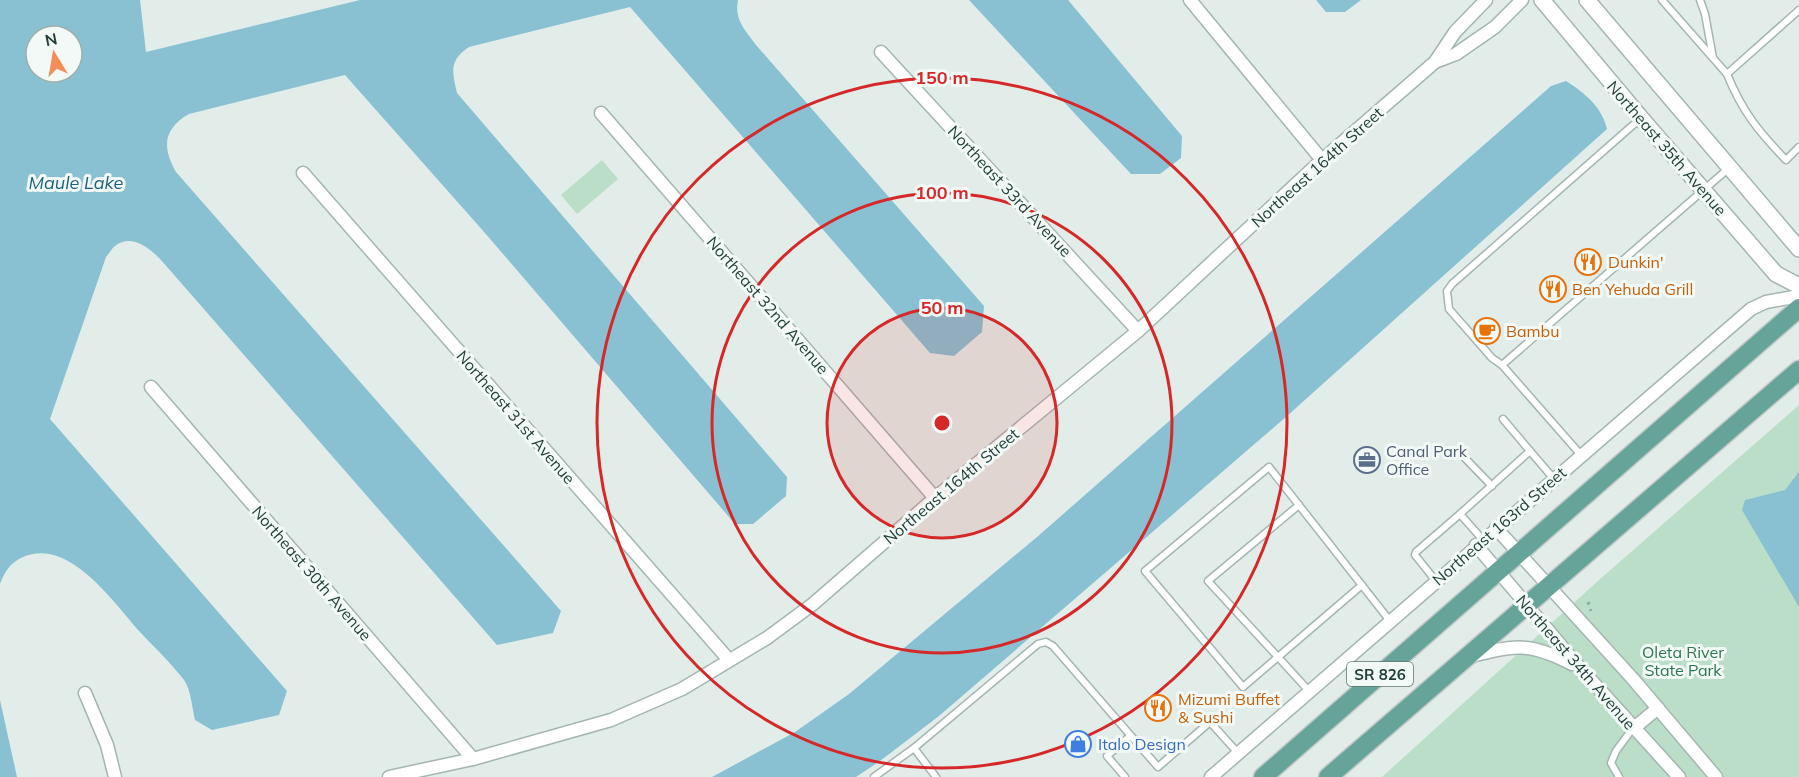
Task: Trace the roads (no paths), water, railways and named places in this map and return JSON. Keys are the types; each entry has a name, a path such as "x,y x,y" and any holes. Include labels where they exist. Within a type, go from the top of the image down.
{"main road":[{"name":"Northeast 163rd Street","path":"1263,777 1799,308"},
{"name":"SR 826","path":"1328,777 1799,370"}],"street":[{"path":"1190,0 1322,160"},
{"name":"Northeast 164th Street","path":"389,777 473,759 611,720 682,689 767,638 813,604 935,498 1138,331 1322,160 1435,62 1455,32 1486,0"},
{"name":"Northeast 164th Street","path":"1435,62 1456,54 1495,27 1522,0"},
{"name":"Northeast 35th Avenue","path":"1542,0 1776,274 1799,286"},
{"name":"Northeast 35th Avenue","path":"1587,0 1799,249"},
{"name":"Northeast 33rd Avenue","path":"881,52 1138,331"},
{"name":"Northeast 32nd Avenue","path":"601,113 935,498"},
{"name":"Northeast 31st Avenue","path":"303,173 729,660"},
{"name":"Northeast 163rd Street","path":"1211,777 1435,580 1750,309 1766,302 1799,296"},
{"name":"Northeast 30th Avenue","path":"151,387 473,759"},
{"name":"Northeast 34th Avenue","path":"1496,528 1658,708 1716,777"},
{"name":"Northeast 34th Avenue","path":"1480,542 1497,570 1526,606 1679,777"},
{"path":"1467,657 1511,646 1529,647 1552,654 1580,668"},
{"path":"85,693 107,745 115,777"},
{"path":"1634,728 1658,708"}],"lane":[{"path":"1662,0 1727,74 1739,102 1761,134 1786,159 1799,147"},
{"path":"1700,0 1705,14 1713,58"},
{"path":"1727,74 1799,10"},
{"path":"1581,455 1449,309 1447,291 1452,284 1641,118"},
{"path":"1502,365 1729,167"},
{"path":"1503,419 1554,479"},
{"path":"1435,580 1415,555 1416,552 1530,451"},
{"path":"1459,453 1492,486"},
{"path":"1362,585 1243,687 1145,571 1269,467 1362,585 1390,621"},
{"path":"1299,505 1208,581 1309,691"},
{"path":"1460,514 1480,542"},
{"path":"874,777 914,748 1038,644 1046,642 1053,646 1158,767 1210,722 1238,753"},
{"path":"1619,777 1611,763 1627,734 1634,728"},
{"path":"1125,777 1107,756 1130,736"},
{"path":"914,748 936,777"}],"water":[{"name":"Maule Lake","path":"0,0 140,0 146,52 360,0 738,0 739,19 756,45 984,306 982,332 954,356 930,353 630,7 469,47 463,52 455,62 453,73 457,93 787,477 786,496 753,524 735,524 485,233 345,75 189,114 174,126 168,139 168,154 176,172 561,611 553,633 497,645 161,260 146,247 127,241 114,247 106,257 50,419 287,691 279,715 212,730 195,720 188,689 179,674 104,590 73,564 57,556 40,553 23,557 8,568 0,584"},
{"path":"969,0 1068,0 1182,136 1181,158 1160,174 1131,174"},
{"path":"1316,0 1361,0 1345,12 1326,12"},
{"path":"1566,81 1592,101 1605,121 1607,129 1287,416 939,716 856,777 712,777 795,732 849,694 1037,537 1551,86"},
{"path":"1799,472 1799,607 1742,510 1745,500 1785,490"},
{"path":"0,700 17,777 0,777"}],"place":[{"name":"Dunkin'","path":"1588,262"},
{"name":"Ben Yehuda Grill","path":"1553,289"},
{"name":"Bambu","path":"1487,331"},
{"name":"Canal Park Office","path":"1367,460"},
{"name":"Mizumi Buffet & Sushi","path":"1158,708"},
{"name":"Italo Design","path":"1078,744"}],"park label":[{"name":"Oleta River State Park","path":"1683,661"}]}
